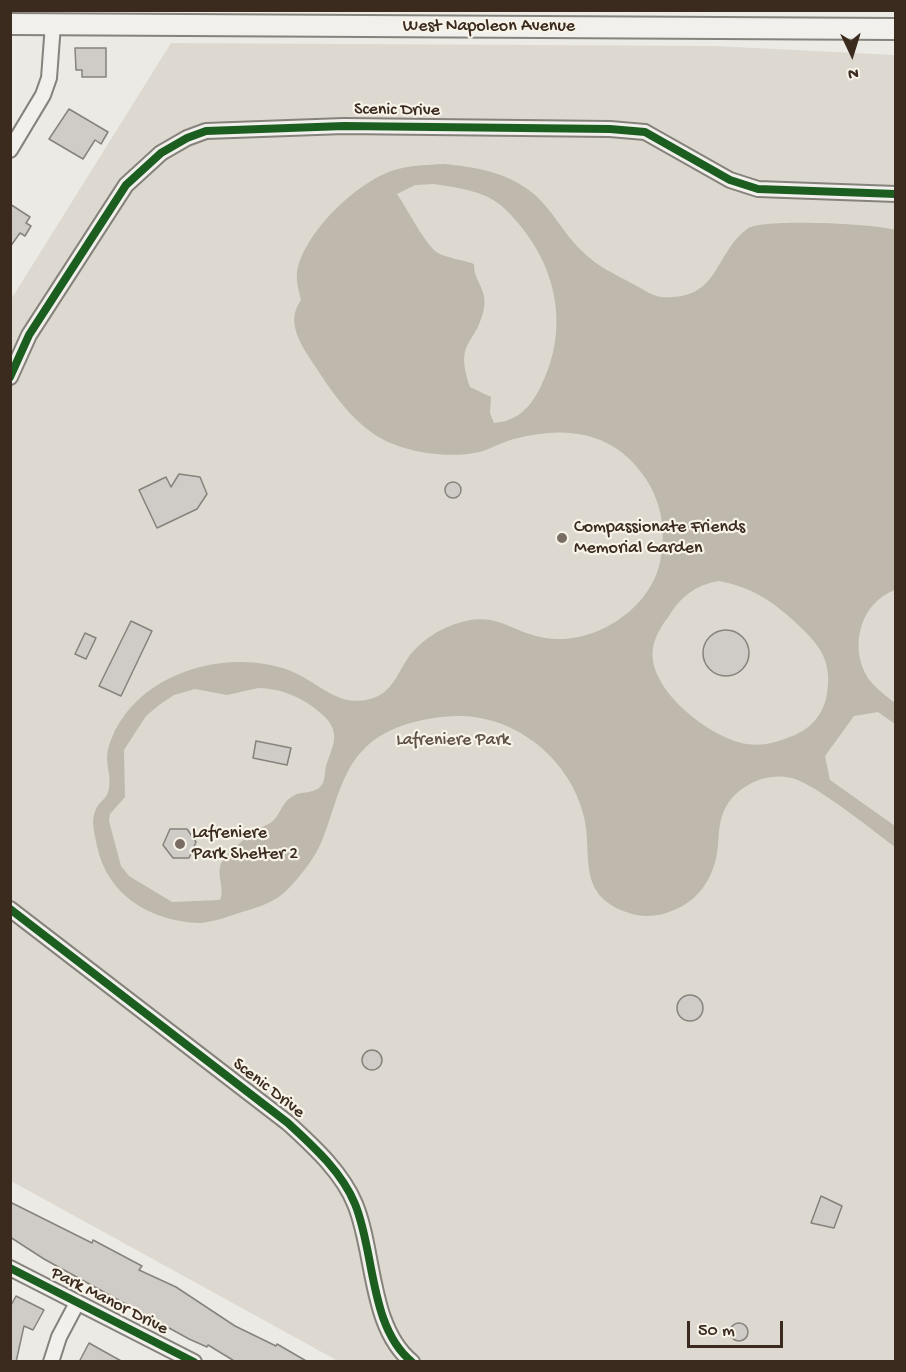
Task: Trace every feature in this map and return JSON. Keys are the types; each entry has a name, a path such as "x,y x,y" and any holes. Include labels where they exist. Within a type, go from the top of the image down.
{"main road":[{"path":"214,25 238,10"},
{"path":"299,10 332,26"},
{"name":"West Napoleon Avenue","path":"10,24 896,29"}],"street":[{"path":"12,142 43,95 49,78 53,24"},
{"name":"Scenic Drive","path":"10,377 29,335 126,185 161,153 187,138 206,131 344,126 610,129 645,132 730,180 758,189 896,194"},
{"name":"Scenic Drive","path":"10,909 288,1123 325,1157 355,1204 385,1324 400,1352 412,1362"},
{"name":"Park Manor Drive","path":"10,1268 194,1362"},
{"path":"51,1362 59,1337 77,1303"}],"green space":[{"name":"Lafreniere Park","path":"171,43 714,46 895,55 895,1361 338,1361 11,1181 10,301"}],"shaded area":[{"path":"444,164 487,171 517,182 542,202 588,257 613,274 650,294 661,297 695,292 713,274 736,240 747,229 757,226 819,223 895,230 895,590 874,604 867,613 859,636 859,649 865,673 878,690 895,703 895,724 878,712 854,716 825,756 830,780 895,826 895,847 803,782 781,776 771,777 750,784 733,797 726,806 719,830 715,862 698,894 683,906 668,912 650,916 632,914 610,904 593,884 584,817 567,777 554,760 520,732 500,723 457,716 420,720 396,728 374,740 365,748 344,779 313,859 288,889 268,903 209,922 179,921 146,910 120,891 110,878 102,863 93,823 96,809 107,795 109,788 108,747 124,717 141,697 163,682 187,671 213,664 240,662 266,664 291,671 338,697 359,701 370,699 384,692 394,682 410,655 433,634 444,628 479,619 490,620 545,638 563,639 582,636 617,621 645,595 654,579 660,562 663,540 662,519 652,489 646,479 634,463 619,451 588,436 570,433 533,435 510,440 483,451 458,455 424,453 393,444 369,430 348,411 300,342 294,317 301,300 297,272 310,240 322,224 351,195 383,175 403,168","holes":["434,184 482,194 499,204 523,229 547,270 556,316 556,339 550,363 533,400 523,412 502,422 494,423 490,413 491,397 470,387 464,360 465,351 480,321 485,302 474,264 442,255 433,249 397,194 415,185","719,581 730,584 768,600 785,613 818,646 826,664 828,686 822,710 806,729 766,744 753,745 732,740 716,733 684,710 660,680 654,664 653,648 659,631 684,597","258,688 276,690 302,700 324,716 330,723 334,735 324,781 316,790 296,794 289,798 270,824 249,836 226,856 220,870 222,890 220,900 172,902 129,876 121,866 109,821 110,814 125,797 124,750 146,716 174,695 195,689 227,695"]}],"building":[{"path":"75,48 106,48 106,77 82,77 82,70 76,70"},
{"path":"69,109 108,132 101,144 95,140 83,159 49,139"},
{"path":"10,204 30,217 26,223 31,226 25,236 20,233 10,247"},
{"path":"179,474 200,477 207,494 197,509 157,528 139,490 166,477 171,487"},
{"path":"450,482 456,482 461,490 459,496 450,498 445,493 445,487"},
{"path":"131,621 152,631 121,696 99,686"},
{"path":"726,630 742,637 749,653 742,669 726,676 710,669 703,653 710,637"},
{"path":"85,633 96,638 86,659 75,654"},
{"path":"256,741 291,748 287,765 253,758"},
{"name":"Lafreniere Park Shelter 2","path":"170,829 187,829 196,842 189,858 173,858 163,845"},
{"path":"690,995 699,999 703,1008 699,1017 690,1021 681,1017 677,1008 681,999"},
{"path":"372,1050 379,1053 382,1060 379,1067 372,1070 365,1067 362,1060 365,1053"},
{"path":"821,1196 842,1206 834,1228 811,1223"},
{"path":"10,1202 92,1243 93,1240 142,1266 139,1270 176,1287 235,1326 276,1346 277,1344 308,1362 236,1362 208,1345 207,1347 189,1339 44,1259 10,1237"},
{"path":"16,1296 44,1310 33,1330 24,1326 16,1362 10,1362 10,1307"},
{"path":"735,1323 743,1323 748,1328 746,1339 735,1341 730,1336 730,1328"},
{"path":"89,1343 123,1362 79,1362"}],"cycle path":[{"path":"10,377 29,335 126,185 161,153 187,138 206,131 344,126 610,129 645,132 730,180 758,189 896,194"},
{"path":"10,909 288,1123 335,1170 355,1204 380,1309 388,1329 398,1347 412,1362"},
{"path":"10,1268 194,1362"}],"place":[{"name":"Compassionate Friends Memorial Garden","path":"562,538"},
{"name":"Lafreniere Park Shelter 2","path":"180,844"}]}
